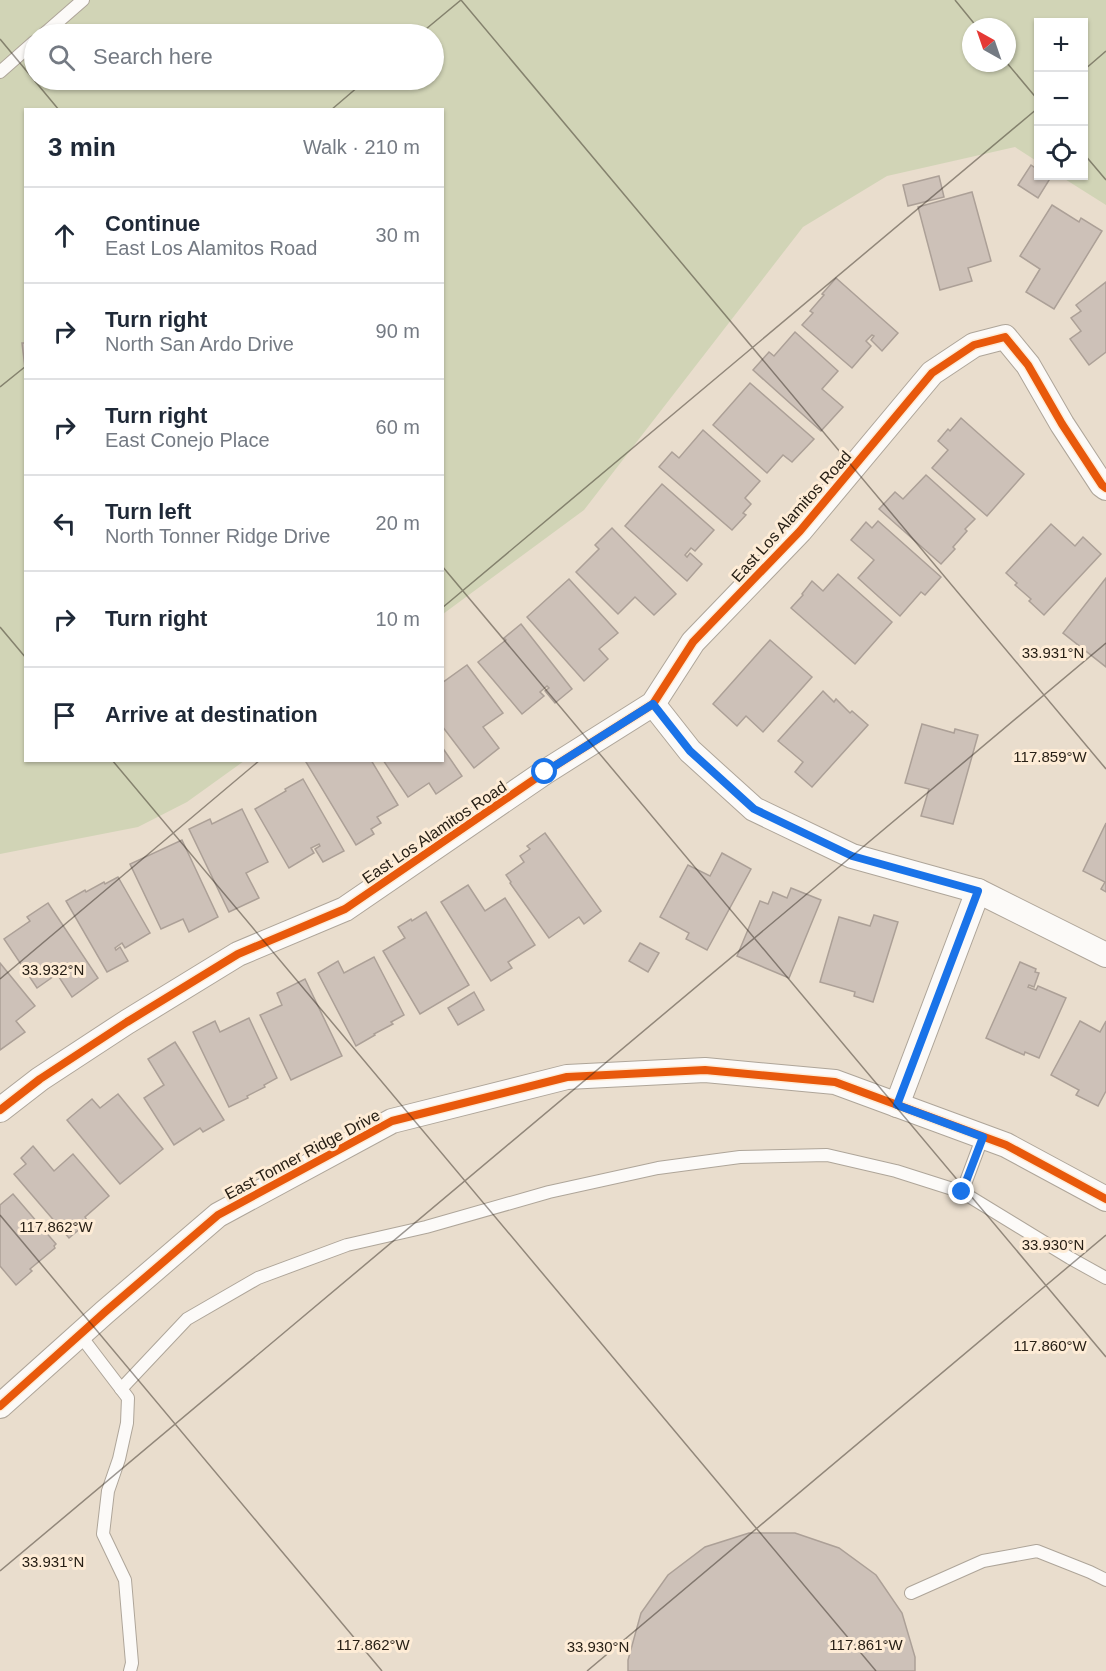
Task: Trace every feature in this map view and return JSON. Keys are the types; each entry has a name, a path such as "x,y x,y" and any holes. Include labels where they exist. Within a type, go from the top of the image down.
{"street":[{"name":"East Los Alamitos Road","path":"0,1110 40,1079 238,954 345,909 545,772 653,704 693,642 800,531 932,373 975,345 1005,338 1028,365 1062,424 1106,488"},
{"path":"653,704 690,751 754,809 852,856 978,891 1106,955"},
{"path":"897,1105 978,891"},
{"name":"East Tonner Ridge Drive","path":"0,1406 218,1215 392,1121 567,1077 705,1070 835,1082 1006,1145 1106,1199"}],"lane":[{"path":"55,24 83,0"},
{"path":"0,72 24,51"},
{"path":"962,1192 983,1137"},
{"path":"121,1389 187,1319 258,1278 347,1245 426,1227 549,1192 658,1168 740,1157 827,1155 896,1171 962,1192 1106,1278"},
{"path":"80,1335 128,1398 127,1423 119,1459 108,1491 103,1534 125,1580 132,1662 130,1671"},
{"path":"911,1593 983,1561 1037,1551 1106,1580"}],"green space":[{"path":"0,0 1106,0 1106,205 1066,180 1088,180 1088,18 1034,18 1034,159 1015,147 887,176 803,227 584,510 444,613 444,108 24,108 24,762 243,762 187,802 138,827 0,854"}],"building":[{"path":"1031,165 1034,167 1034,180 1049,180 1038,198 1018,185"},
{"path":"939,176 944,197 908,206 903,185"},
{"path":"972,192 991,261 968,268 972,281 940,290 918,207"},
{"path":"1052,205 1079,222 1081,218 1102,231 1054,309 1026,292 1040,269 1020,256"},
{"path":"836,278 898,333 882,351 871,340 874,336 872,335 866,341 871,346 852,368 802,325 813,313 810,311 824,295 822,294"},
{"path":"1106,282 1106,352 1089,365 1070,339 1081,331 1071,318 1081,311 1076,305"},
{"path":"795,332 838,371 822,389 843,407 821,431 753,370 769,352 774,356"},
{"path":"750,383 814,439 792,462 783,455 767,473 713,425"},
{"path":"961,418 1024,474 987,516 932,468 948,450 938,441"},
{"path":"703,430 760,481 745,498 751,504 743,513 746,515 732,530 659,467 672,452 679,458"},
{"path":"926,475 975,519 953,547 955,549 941,564 879,509 895,492 903,499"},
{"path":"662,484 714,530 695,551 691,548 685,555 687,557 690,553 702,564 687,581 625,526"},
{"path":"878,521 941,577 925,595 921,592 900,616 858,578 874,560 851,540 866,522 872,528"},
{"path":"1051,524 1075,546 1083,537 1101,554 1044,615 1006,573"},
{"path":"612,528 676,594 654,615 635,597 618,614 576,572 599,549 595,545"},
{"path":"838,574 892,622 855,664 791,608 812,581 823,591"},
{"path":"1106,578 1106,667 1063,633"},
{"path":"569,579 618,633 599,649 608,659 584,681 527,617"},
{"path":"521,624 572,689 555,703 545,691 549,688 547,686 540,692 544,696 522,714 478,662 506,640 504,638"},
{"path":"770,640 812,677 763,732 746,716 737,726 713,704"},
{"path":"467,665 503,713 483,727 499,748 474,768 444,729 444,682"},
{"path":"823,691 834,702 836,699 850,713 852,711 868,725 812,787 795,772 803,762 778,741"},
{"path":"922,724 954,733 955,729 978,735 953,824 921,816 929,789 905,783"},
{"path":"444,750 462,776 436,794 429,783 408,797 384,762 444,762"},
{"path":"306,762 372,762 398,805 377,817 381,823 371,829 374,834 356,845"},
{"path":"303,779 344,851 323,862 315,849 320,846 319,844 311,848 314,853 289,868 255,809"},
{"path":"242,809 268,862 246,873 259,898 229,912 189,829 210,819 212,824"},
{"path":"1106,823 1106,892 1101,889 1105,882 1083,871"},
{"path":"545,833 601,911 584,924 579,917 549,938 506,875 524,862 520,856 530,849 527,846"},
{"path":"182,840 218,917 189,932 183,919 161,929 130,864"},
{"path":"722,853 751,869 707,950 686,939 689,933 660,917 688,865 710,876"},
{"path":"118,877 150,933 125,948 122,943 115,948 116,950 120,947 128,961 107,972 66,901 85,890 86,892"},
{"path":"468,885 485,911 505,898 535,945 508,962 512,968 491,981 441,902"},
{"path":"791,888 821,900 789,978 737,956 760,901 768,904 773,892 787,898"},
{"path":"48,903 98,978 72,997 57,974 37,988 4,939 30,921 27,917"},
{"path":"426,912 469,985 420,1014 383,951 405,938 398,927"},
{"path":"874,915 898,922 873,1002 854,996 855,992 820,982 839,917 870,926"},
{"path":"640,943 659,953 648,972 629,961"},
{"path":"374,957 404,1015 356,1046 318,973 338,961 344,973"},
{"path":"1020,962 1036,969 1035,972 1039,973 1034,987 1029,985 1028,987 1036,990 1038,986 1066,998 1039,1058 1025,1052 1024,1055 986,1038"},
{"path":"0,963 35,1006 16,1021 25,1032 0,1050"},
{"path":"305,979 342,1056 291,1080 260,1015 282,1005 277,993"},
{"path":"474,992 484,1010 458,1025 448,1008"},
{"path":"249,1018 277,1078 247,1096 248,1098 229,1107 193,1032 215,1021 220,1032"},
{"path":"1080,1021 1100,1032 1106,1021 1106,1091 1098,1106 1076,1095 1079,1090 1051,1075"},
{"path":"175,1042 224,1120 203,1132 200,1128 174,1145 144,1098 164,1085 148,1059"},
{"path":"118,1094 163,1149 120,1184 67,1120 92,1099 100,1108"},
{"path":"33,1146 54,1171 73,1154 109,1196 85,1217 88,1222 69,1238 14,1174 26,1164 21,1158"},
{"path":"13,1194 56,1244 55,1248 30,1269 32,1271 16,1285 0,1266 0,1205"},
{"path":"749,1533 795,1533 839,1548 876,1575 902,1613 915,1657 915,1671 628,1671 628,1660 641,1613 668,1575 705,1547"}],"cycle path":[{"path":"0,1110 40,1079 238,954 345,909 545,772 653,704 693,642 800,531 932,373 974,345 1005,337 1028,365 1062,424 1106,488"},
{"path":"0,1406 218,1215 392,1121 567,1077 705,1070 835,1082 1006,1145 1106,1199"}],"route":[{"path":"545,772 653,704 690,751 754,809 852,856 978,891 897,1105 983,1137 962,1192"}]}
